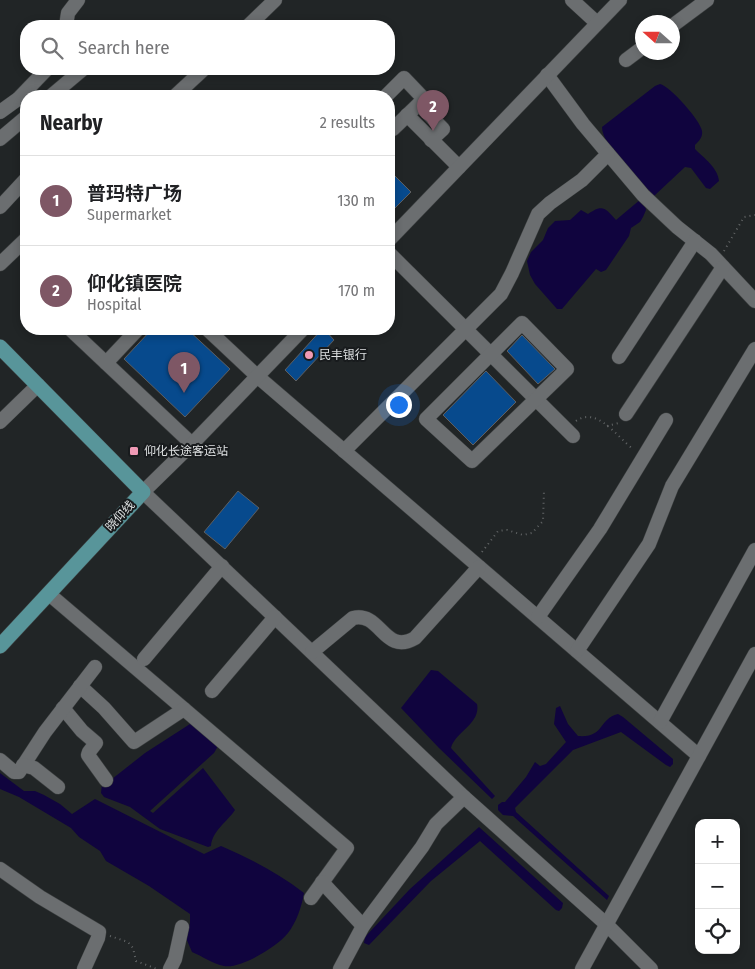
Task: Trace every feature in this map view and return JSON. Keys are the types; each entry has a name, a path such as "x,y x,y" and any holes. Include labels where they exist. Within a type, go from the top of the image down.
{"main road":[{"name":"晓仰线","path":"0,347 143,492 0,646"}],"street":[{"path":"67,20 68,13 78,0"},
{"path":"254,20 275,0"},
{"path":"572,0 597,23"},
{"path":"395,234 620,0"},
{"path":"680,20 707,0"},
{"path":"626,60 635,53"},
{"path":"27,90 41,75"},
{"path":"58,90 76,75"},
{"path":"181,90 198,75"},
{"path":"547,75 582,124 643,195 720,264 755,301"},
{"path":"392,90 404,78 424,99 395,127"},
{"path":"0,112 20,97"},
{"path":"419,104 443,129 432,140"},
{"path":"407,116 459,167"},
{"path":"0,139 20,122"},
{"path":"344,451 501,294 538,214 582,180 608,154"},
{"path":"0,206 20,185"},
{"path":"619,357 695,241"},
{"path":"0,264 20,245"},
{"path":"395,259 569,432"},
{"path":"626,414 720,264"},
{"path":"522,323 567,369 536,399 472,461 426,419 522,323"},
{"path":"76,335 192,444"},
{"path":"106,364 133,335"},
{"path":"213,335 257,376 699,756"},
{"path":"297,335 143,492 464,797 606,924 651,969"},
{"path":"577,651 649,544 672,486 755,349"},
{"path":"0,422 38,385"},
{"path":"538,617 600,529 666,420"},
{"path":"660,722 755,550"},
{"path":"312,652 359,616 369,619 392,641 406,644 415,638 477,564"},
{"path":"144,659 222,566"},
{"path":"49,594 347,848 310,898"},
{"path":"212,691 275,617"},
{"path":"582,969 755,654"},
{"path":"0,760 14,772 19,772 62,708 95,668"},
{"path":"80,686 104,708 134,742 184,709"},
{"path":"62,708 82,731 96,743 88,755 106,780"},
{"path":"23,765 34,768 58,787"},
{"path":"340,969 363,926 422,847 436,824 464,797"},
{"path":"0,869 40,897 99,932 84,969"},
{"path":"322,882 363,926"},
{"path":"170,969 175,959 182,927"}],"path":[{"path":"720,264 744,217 755,215"},
{"path":"569,432 581,418 590,416 600,420 644,457"},
{"path":"477,564 498,531 507,530 523,534 532,533 543,521 544,490"},
{"path":"99,932 128,942 133,948 136,961 157,969"}],"shaded area":[{"path":"660,84 677,97 691,112 700,126 702,135 695,145 695,149 716,172 719,181 710,189 706,188 691,168 685,167 654,196 622,163 608,144 602,127"},
{"path":"641,199 646,210 643,217 640,222 631,228 629,236 606,270 601,272 596,269 562,309 557,309 535,284 530,275 527,261 531,252 543,240 548,228 555,221 570,220 581,210 588,214 601,208 606,210 616,220"},
{"path":"431,670 438,671 477,704 475,717 453,742 451,748 495,796 492,799 401,708"},
{"path":"560,706 568,724 578,736 593,734 612,716 618,714 673,759 673,764 670,767 666,765 621,732 573,750 515,808 516,812 609,896 607,900 513,816 503,815 498,810 498,805 505,802 526,777 535,762 540,766 546,764 566,742 554,724 556,708"},
{"path":"196,723 218,746 214,753 150,811 153,813 203,768 235,810 217,831 211,846 208,847 160,829 130,807 104,797 101,793 102,784 112,779 145,753 190,724"},
{"path":"0,773 24,791 35,791 44,795 60,804 72,814 95,799 204,854 221,846 254,861 304,893 294,924 283,938 268,950 240,964 231,966 220,965 192,952 186,938 190,914 149,886 106,861 100,851 79,837 71,828 19,797 0,789"},
{"path":"479,827 563,903 562,908 559,911 556,910 480,841 431,881 369,945 364,943 365,937 410,889"}],"building":[{"path":"395,176 411,192 395,208"},
{"path":"146,335 193,335 230,369 185,417 124,359"},
{"name":"民丰银行","path":"317,335 329,335 334,340 296,381 285,370"},
{"path":"522,335 555,369 538,384 507,351"},
{"path":"486,371 516,402 473,445 443,415"},
{"path":"238,491 259,508 225,549 204,532"}],"place":[{"name":"仰化镇医院","path":"433,131"},
{"name":"民丰银行","path":"309,355"},
{"name":"普玛特广场","path":"184,393"},
{"name":"仰化长途客运站","path":"134,451"}]}
